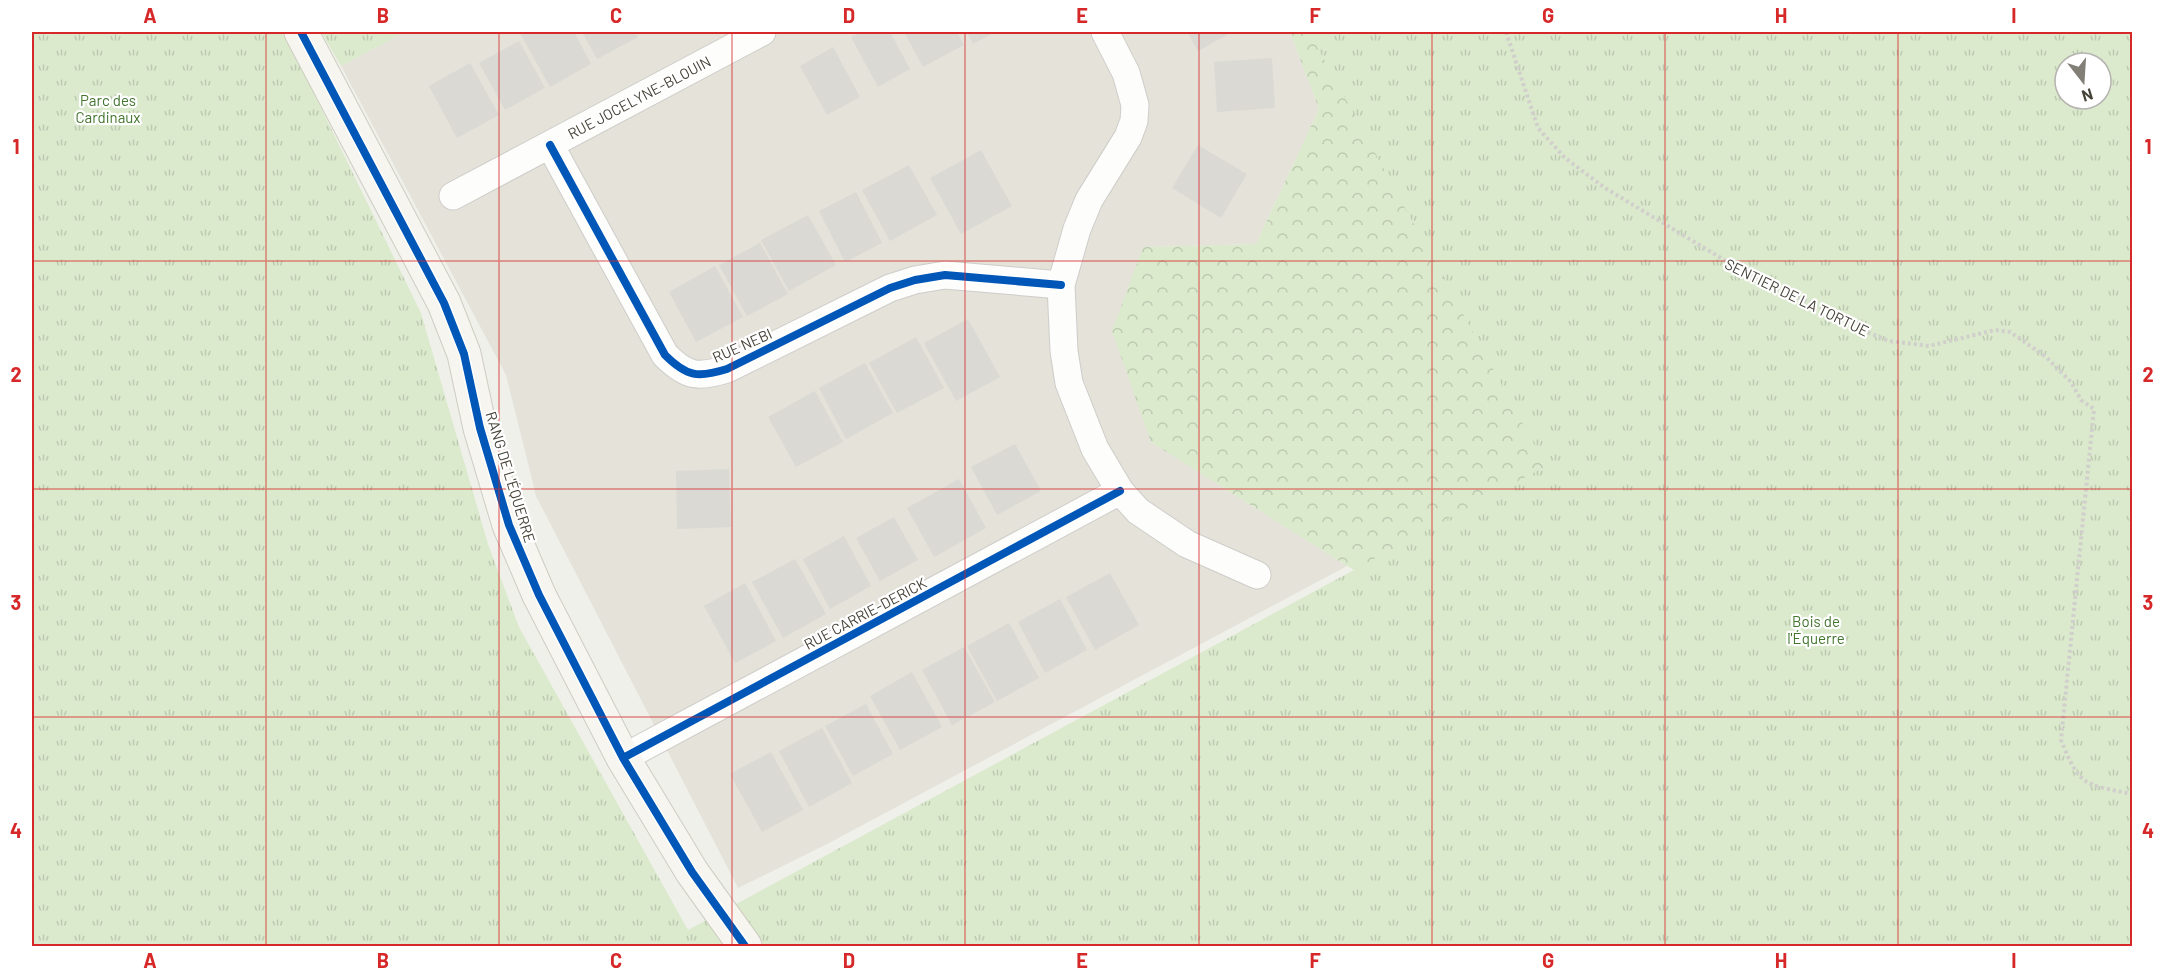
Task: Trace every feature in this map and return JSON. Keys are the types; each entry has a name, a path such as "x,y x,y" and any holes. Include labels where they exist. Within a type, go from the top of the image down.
{"street":[{"name":"RANG DE L'ÉQUERRE","path":"300,32 444,303 464,354 480,428 509,525 538,595 622,758 692,872 745,946"},
{"name":"RUE JOCELYNE-BLOUIN","path":"453,196 762,32"},
{"path":"1105,32 1126,73 1135,105 1134,121 1128,137 1089,200 1077,229 1061,285 1064,351 1070,383 1087,433 1120,491 1138,511 1187,544 1257,575"},
{"name":"RUE NEBI","path":"550,145 661,348 684,372 698,375 727,369 891,288 915,280 945,275 1061,285"},
{"name":"RUE CARRIE-DERICK","path":"622,758 1120,491"}],"shaded area":[{"path":"405,32 1290,32 1319,109 1256,244 1144,247 1151,442 1347,566 831,842 738,888 536,496 506,375 341,66"}],"green space":[{"name":"Bois de l'Équerre","path":"32,32 284,32 421,313 488,544 519,627 688,930 1546,466 1309,32 2132,32 2132,946 32,946"},
{"path":"321,32 405,32 341,66"},
{"path":"1290,32 2132,32 2132,946 1404,597 1347,566 1151,442 1112,331 1143,247 1256,244 1319,109"}],"building":[{"path":"527,32 574,32 591,64 550,87 521,35"},
{"path":"582,32 634,32 638,37 597,59"},
{"path":"862,32 890,32 910,69 878,87 851,37"},
{"path":"904,32 957,32 964,45 923,67"},
{"path":"967,32 996,32 973,44"},
{"path":"1187,32 1232,32 1198,51"},
{"path":"519,41 545,88 505,110 479,63"},
{"path":"833,47 860,97 827,115 800,66"},
{"path":"1272,58 1275,108 1217,112 1214,62"},
{"path":"470,63 499,115 457,138 429,86"},
{"path":"1198,145 1247,174 1221,218 1172,188"},
{"path":"981,150 1012,206 961,234 930,178"},
{"path":"909,165 937,215 890,241 862,190"},
{"path":"856,192 882,243 845,262 819,211"},
{"path":"808,215 836,265 789,291 761,240"},
{"path":"760,243 788,294 747,316 719,265"},
{"path":"715,266 743,317 696,342 669,292"},
{"path":"968,319 1000,377 956,401 924,343"},
{"path":"916,337 944,388 897,413 869,363"},
{"path":"865,363 893,413 846,439 819,388"},
{"path":"815,391 843,442 796,467 768,417"},
{"path":"1015,444 1041,491 997,515 971,467"},
{"path":"729,469 731,527 677,529 676,471"},
{"path":"959,479 986,528 934,557 907,508"},
{"path":"894,517 918,560 880,581 856,538"},
{"path":"844,536 871,586 830,609 803,559"},
{"path":"795,559 826,614 783,638 752,582"},
{"path":"1110,573 1139,625 1095,650 1066,597"},
{"path":"745,583 776,641 735,663 704,606"},
{"path":"1060,599 1087,650 1045,673 1018,622"},
{"path":"1009,623 1039,678 997,701 967,646"},
{"path":"964,647 995,702 952,725 922,670"},
{"path":"912,672 942,727 900,750 870,696"},
{"path":"866,704 893,754 853,776 825,726"},
{"path":"822,728 852,783 809,807 779,751"},
{"path":"771,752 803,810 762,832 730,774"}],"cycle path":[{"path":"301,32 444,303 464,354 480,428 509,525 539,595 623,758 692,872 745,946"},
{"path":"550,145 665,355 680,368 693,374 708,374 727,369 890,288 915,280 945,275 1061,285"},
{"path":"623,758 1120,491"}],"park label":[{"name":"Parc des Cardinaux","path":"108,108"}]}
